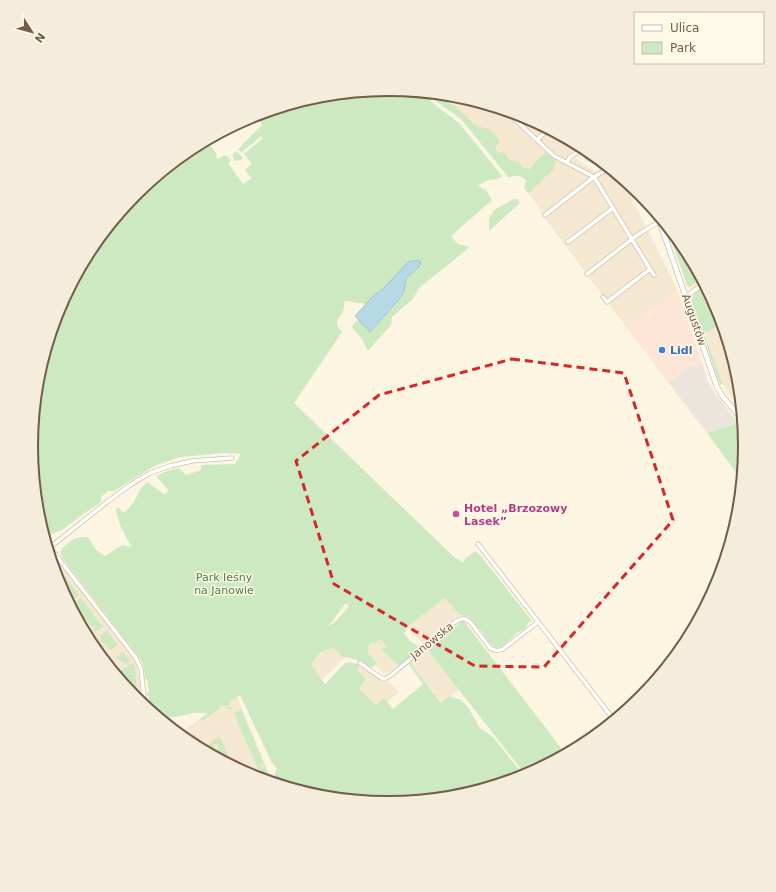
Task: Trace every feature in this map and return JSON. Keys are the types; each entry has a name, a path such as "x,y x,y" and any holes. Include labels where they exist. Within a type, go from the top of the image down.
{"street":[{"path":"516,121 554,156 594,177 654,275"},
{"path":"537,140 545,133"},
{"path":"566,162 570,157 578,152"},
{"path":"545,215 594,177 604,171"},
{"path":"568,242 613,208"},
{"path":"587,274 636,236 657,223"},
{"name":"Augustów","path":"663,229 718,390 736,412"},
{"path":"603,297 607,302 650,269"},
{"path":"686,297 700,286"},
{"path":"53,545 107,502 130,485 150,473 170,466 192,461 232,458"},
{"path":"478,544 611,716"},
{"path":"56,557 136,657 141,669 144,696"},
{"name":"Janowska","path":"360,663 384,679 390,676 460,619 464,618 468,620 490,648 498,651 503,649 538,622"}],"highlighted area":[{"path":"512,359 624,373 673,520 544,667 475,666 334,584 296,461 379,395"}],"shaded area":[{"path":"447,101 479,108 501,115 543,132 581,154 575,158 596,172 601,168 629,193 677,289 627,328 540,212 542,211 524,188 552,159 545,152 521,176"},
{"path":"697,281 711,312 726,355 735,401 723,384 693,302 694,297 689,287"},
{"path":"677,289 702,363 689,367 668,382 627,328"},
{"path":"702,363 708,382 737,423 707,433 668,382 689,367"},
{"path":"55,551 136,657 143,695 110,659 85,621 74,601"},
{"path":"445,598 460,615 422,643 407,627"},
{"path":"380,639 386,646 383,650 398,665 388,673 384,674 375,665 377,662 367,652 369,649 367,647 372,642 374,644"},
{"path":"333,648 344,658 322,680 314,671 311,663 322,651"},
{"path":"427,649 459,689 450,697 448,696 442,703 410,662"},
{"path":"360,665 367,668 384,683 388,680 399,692 387,702 384,698 376,705 359,687 366,679 356,668"},
{"path":"237,697 270,775 233,760 184,730 216,707"}],"green space":[{"name":"Park leśny na Janowie","path":"388,96 434,99 447,101 455,106 473,123 480,127 489,129 500,140 495,149 499,153 504,152 509,159 519,163 523,168 529,169 545,152 556,161 552,171 541,183 528,193 524,188 526,180 518,176 509,178 461,119 433,99 430,101 459,123 502,176 500,178 486,181 478,186 486,190 492,200 451,236 458,244 470,247 419,288 413,299 392,317 391,325 368,351 362,339 352,327 355,322 359,320 370,332 397,301 402,293 406,278 418,268 392,279 382,290 374,295 367,304 345,301 343,311 337,321 337,325 342,332 294,403 454,557 463,563 465,559 475,551 480,555 532,621 502,647 497,648 490,644 469,617 460,615 445,598 407,627 404,634 410,641 421,648 401,665 398,665 382,650 386,646 380,639 374,644 372,642 367,647 369,649 367,652 377,663 372,668 362,662 347,657 344,658 333,648 322,651 311,663 316,672 325,684 345,663 350,662 360,665 357,669 366,679 359,688 376,705 384,698 393,709 423,684 408,663 410,662 441,703 449,696 461,700 468,707 480,728 492,736 519,770 479,784 434,793 388,796 342,793 320,789 274,777 277,769 271,761 240,695 229,701 230,703 228,706 229,708 231,707 231,710 227,709 227,706 220,706 219,709 202,721 200,719 208,713 193,713 168,718 149,701 149,696 146,695 149,692 147,679 145,679 141,660 63,559 61,550 73,540 84,537 88,537 96,550 105,556 122,545 130,547 131,545 118,520 116,510 118,507 123,513 128,509 147,482 164,494 169,491 156,476 179,468 186,475 201,470 201,465 235,464 241,454 224,453 180,457 154,466 114,491 108,491 101,497 101,502 62,530 50,535 41,492 39,469 38,446 41,400 50,355 74,291 97,252 125,215 157,183 194,155 210,145 218,159 224,155 227,156 231,161 228,163 243,184 252,178 245,170 252,164 244,154 263,138 261,136 241,153 238,149 262,125 260,121 275,115 297,108 342,99","holes":["346,603 349,606 337,620 327,628"]},
{"path":"236,151 243,158 239,161 235,161 233,157"},
{"path":"586,158 596,165 585,160"},
{"path":"516,198 520,203 489,231 489,219 494,210"},
{"path":"672,242 697,281 689,287"},
{"path":"701,289 717,326 704,334 723,384 720,385 692,303 693,295"},
{"path":"737,423 737,473 707,433"},
{"path":"63,574 79,595 73,599"},
{"path":"81,598 103,627 94,631 93,629 96,626 95,625 92,627 81,614 75,603"},
{"path":"463,620 561,748 559,751 543,760 521,769 427,649"},
{"path":"107,631 118,645 110,650 100,641 102,639 100,636"},
{"path":"123,652 130,661 126,664 116,658"},
{"path":"132,663 135,667 137,689 125,677 121,672"},
{"path":"241,709 268,774 262,772 261,769 258,769 257,767 261,765 263,768 264,767 263,763 257,766 234,714"},
{"path":"219,737 228,756 208,746 212,742 216,749 219,748 217,743 214,745 212,741"}],"water":[{"path":"418,260 421,262 418,268 406,278 403,294 370,332 355,316 408,262"}],"place":[{"name":"Lidl","path":"662,350"},
{"name":"Hotel „Brzozowy Lasek”","path":"456,514"}]}
